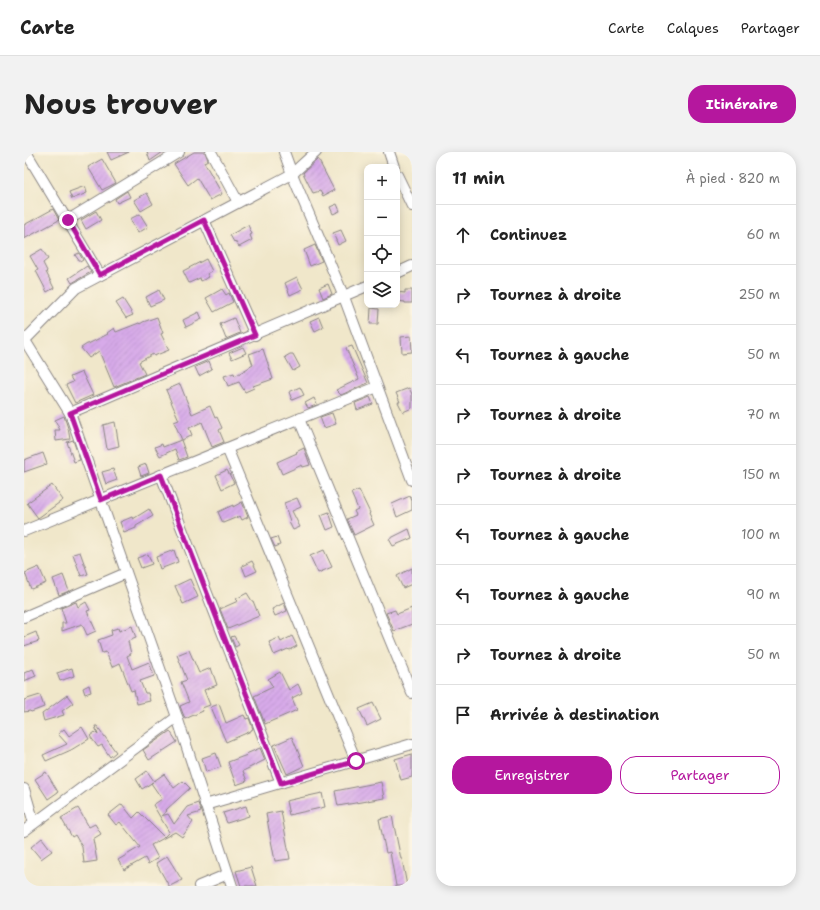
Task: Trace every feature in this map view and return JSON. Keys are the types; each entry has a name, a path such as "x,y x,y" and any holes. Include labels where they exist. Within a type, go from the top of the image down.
{"street":[{"path":"26,152 100,275"},
{"path":"68,220 179,152"},
{"path":"211,152 238,202"},
{"path":"284,152 344,297 412,480"},
{"path":"232,886 177,717 70,413 24,340 76,288 292,174 316,152"},
{"path":"389,152 393,164"},
{"path":"400,181 412,206"},
{"path":"204,220 255,335"},
{"path":"399,272 412,266"},
{"path":"70,413 364,287"},
{"path":"24,531 377,387"},
{"path":"299,419 412,693"},
{"path":"227,448 356,761"},
{"path":"161,475 281,783"},
{"path":"24,617 126,573"},
{"path":"24,830 177,717"},
{"path":"206,805 412,744"},
{"path":"24,789 34,823"},
{"path":"200,886 228,874"}],"building":[{"path":"107,152 129,152 111,160"},
{"path":"147,152 163,152 150,161"},
{"path":"194,152 205,152 208,160 204,162 222,194 210,200 197,178 188,185 174,164"},
{"path":"102,159 116,183 102,190 88,167"},
{"path":"318,159 334,190 323,196 320,191 313,193 303,173"},
{"path":"85,186 87,193 72,199 69,192"},
{"path":"127,191 130,197 117,203 115,199"},
{"path":"147,193 153,204 141,211 134,200"},
{"path":"337,204 340,211 333,214 330,207"},
{"path":"53,209 59,220 24,239 24,225"},
{"path":"96,211 101,220 86,229 81,220"},
{"path":"140,214 148,227 138,233 130,219"},
{"path":"248,225 252,234 250,235 252,240 239,247 230,235"},
{"path":"341,230 346,241 338,245 333,233"},
{"path":"315,245 322,261 310,266 304,250"},
{"path":"42,249 48,259 43,263 54,288 47,292 36,271 38,270 30,256"},
{"path":"79,253 83,260 80,262 75,255"},
{"path":"206,259 212,271 207,274 209,277 201,281 200,278 189,283 183,271"},
{"path":"87,266 91,272 72,283 69,278"},
{"path":"297,277 303,289 290,295 285,283"},
{"path":"328,284 332,294 323,298 319,288"},
{"path":"222,289 226,295 229,293 233,302 214,312 206,298"},
{"path":"159,290 164,300 150,306 146,297"},
{"path":"405,290 412,290 412,303 400,301 400,292 405,293"},
{"path":"123,299 133,315 126,318 116,303"},
{"path":"371,308 379,309 378,324 370,324"},
{"path":"199,312 202,319 186,327 183,320"},
{"path":"157,317 163,333 161,334 169,350 154,356 153,354 139,362 145,374 114,387 99,351 89,358 81,348 108,334 107,333 114,328 116,332"},
{"path":"319,317 323,327 315,331 310,321"},
{"path":"234,318 240,333 226,339 220,324"},
{"path":"411,336 412,352 402,353 401,337"},
{"path":"352,346 368,383 341,395 336,390 359,379 346,348"},
{"path":"243,347 246,353 232,359 229,353"},
{"path":"263,349 273,379 253,386 254,388 245,392 239,382 228,386 224,376 234,373 235,376 253,365 249,354"},
{"path":"293,354 300,367 293,371 285,357"},
{"path":"209,361 212,369 199,376 195,367"},
{"path":"82,372 93,395 75,403 66,385 73,382 70,377"},
{"path":"180,384 192,414 210,406 215,418 217,417 222,428 219,430 224,442 212,447 202,422 189,428 192,435 182,440 174,422 179,420 166,390"},
{"path":"300,387 304,395 292,400 289,392"},
{"path":"409,388 412,394 412,408 403,412 398,402 400,402 396,393"},
{"path":"370,397 373,404 357,410 355,403"},
{"path":"314,398 317,405 308,408 305,403"},
{"path":"332,413 336,424 324,428 320,417"},
{"path":"64,416 70,439 56,441 55,430 60,430 55,420"},
{"path":"115,422 119,446 107,449 103,425"},
{"path":"73,440 80,460 74,462 67,442"},
{"path":"181,440 187,457 179,460 175,449 160,456 155,447 162,444 163,447"},
{"path":"304,448 310,465 303,467 302,465 282,474 277,462 297,453 296,452"},
{"path":"43,453 47,464 24,472 24,460"},
{"path":"146,464 149,473 141,476 138,467"},
{"path":"113,469 117,480 106,484 102,472"},
{"path":"227,470 234,483 222,489 216,475"},
{"path":"52,485 63,500 38,518 27,503"},
{"path":"359,490 374,525 354,535 347,519 356,515 354,511 358,509 351,493"},
{"path":"410,496 412,501 412,510 397,517 392,504"},
{"path":"297,498 301,507 292,511 300,527 293,530 289,522 290,521 284,503"},
{"path":"242,502 248,517 242,520 240,516 223,523 218,512"},
{"path":"149,509 153,516 136,526 136,528 124,533 120,522 132,517 133,519"},
{"path":"329,512 334,527 327,530 321,515"},
{"path":"409,529 412,538 393,546 389,539"},
{"path":"277,537 280,545 275,547 271,539"},
{"path":"174,550 178,562 160,569 156,557"},
{"path":"324,550 332,567 318,573 310,556"},
{"path":"80,552 88,574 81,576 73,554"},
{"path":"148,554 152,564 141,568 137,558"},
{"path":"252,561 257,571 246,576 242,566"},
{"path":"39,567 46,583 31,589 25,573"},
{"path":"412,568 412,584 403,588 397,576"},
{"path":"63,575 69,591 59,595 53,579"},
{"path":"190,579 198,597 183,604 175,586"},
{"path":"247,593 253,601 259,616 228,629 220,609 238,601 236,599"},
{"path":"76,602 78,607 86,602 90,610 87,611 96,631 87,635 82,624 62,631 62,623 66,623 61,608"},
{"path":"284,603 287,611 275,616 272,609"},
{"path":"412,608 412,624 394,631 386,613 395,610 397,614"},
{"path":"132,626 136,638 128,641 131,654 127,656 132,669 149,662 154,676 140,681 145,693 148,693 150,701 137,704 134,690 131,691 120,663 112,667 106,652 102,653 98,640 112,635 111,630 118,628 119,631"},
{"path":"36,632 39,641 24,646 24,637"},
{"path":"234,636 239,645 235,647 231,637"},
{"path":"292,636 297,646 274,655 269,642 279,638 281,642"},
{"path":"189,650 199,673 211,668 217,685 204,690 210,705 202,708 203,711 185,719 180,706 189,702 181,682 187,680 177,655"},
{"path":"72,668 74,676 60,681 57,673"},
{"path":"33,669 36,676 24,681 24,673"},
{"path":"280,672 289,690 298,684 302,693 292,698 297,710 265,724 254,696 273,687 268,679"},
{"path":"89,685 91,692 85,694 83,688"},
{"path":"40,695 44,707 31,712 24,712 24,700"},
{"path":"67,695 73,703 62,711 64,715 44,721 42,714"},
{"path":"373,703 381,719 367,726 359,709"},
{"path":"219,704 226,723 244,715 246,719 249,718 253,729 226,742 211,707"},
{"path":"95,726 97,726 116,752 110,757 102,745 98,747 90,736 95,732 98,735"},
{"path":"82,727 89,739 71,750 46,761 43,755 67,744 58,734 64,729 69,736"},
{"path":"170,731 177,742 149,760 143,750"},
{"path":"292,737 304,766 287,774 274,745"},
{"path":"260,748 265,760 243,771 247,781 236,785 228,762 247,755 246,754"},
{"path":"216,753 221,767 206,772 202,758"},
{"path":"412,754 412,777 401,780 395,759"},
{"path":"147,771 154,781 164,774 174,788 183,781 190,788 161,816 168,814 174,824 187,807 198,803 201,812 188,816 193,822 182,837 175,832 151,845 158,858 148,864 145,858 124,870 118,860 140,847 120,822 116,825 108,815 122,804 133,818 139,812 164,837 169,832 153,805 162,799 151,783 142,789 136,779"},
{"path":"46,772 58,792 48,799 35,779"},
{"path":"381,782 384,798 338,806 335,791"},
{"path":"322,793 325,807 289,815 286,801"},
{"path":"246,806 249,816 227,823 223,813"},
{"path":"78,808 89,827 95,824 101,834 93,839 97,861 84,863 82,847 75,835 72,837 61,818"},
{"path":"281,811 290,859 275,861 266,814"},
{"path":"392,816 407,886 396,886 390,852 386,853 379,819"},
{"path":"42,838 52,851 41,859 31,847"},
{"path":"167,856 182,880 170,886 156,863"},
{"path":"251,867 257,886 241,886 236,871"}],"route":[{"path":"68,220 100,275 204,220 255,335 70,413 101,500 161,475 281,783 356,761"}]}
